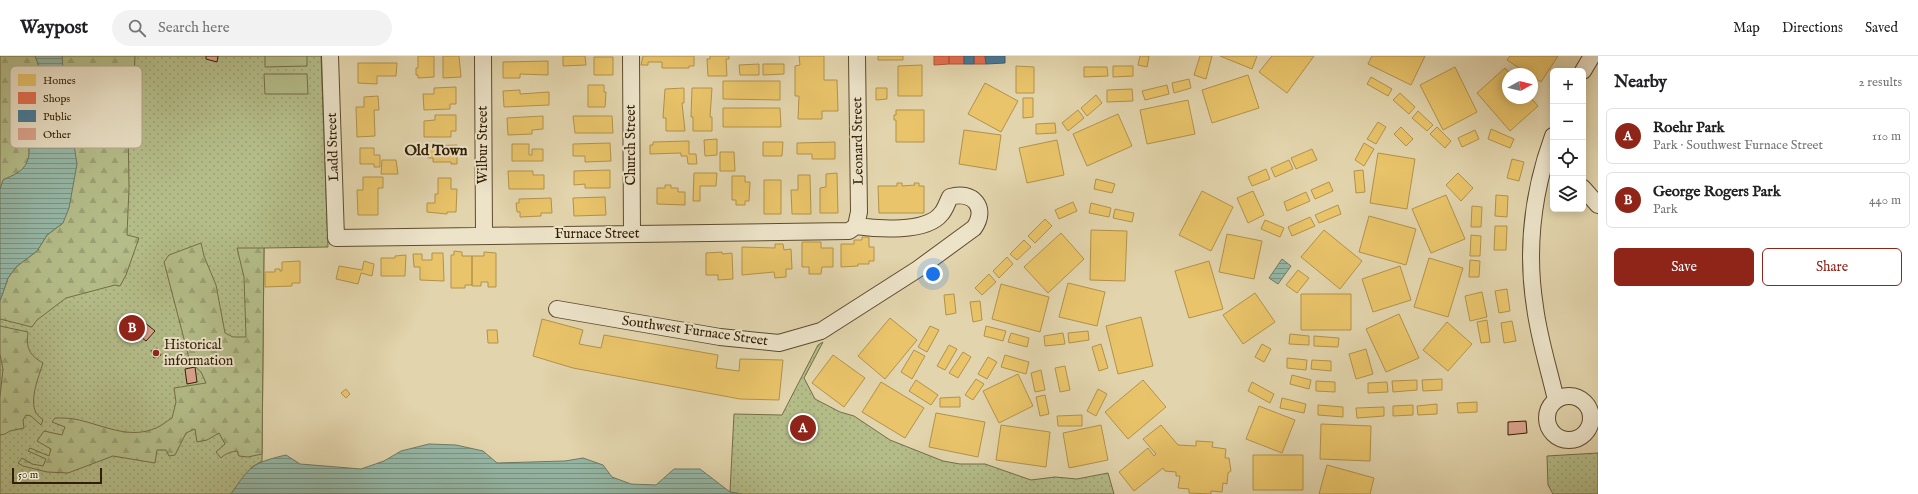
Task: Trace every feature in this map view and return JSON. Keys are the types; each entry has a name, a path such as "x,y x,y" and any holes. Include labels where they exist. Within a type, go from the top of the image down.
{"street":[{"name":"Ladd Street","path":"330,56 336,238"},
{"name":"Wilbur Street","path":"483,56 484,234"},
{"name":"Church Street","path":"631,56 632,233"},
{"name":"Leonard Street","path":"856,226 859,212 857,56"},
{"path":"1585,68 1592,56"},
{"path":"1552,140 1547,173 1532,226 1532,284 1538,326 1556,400"},
{"path":"1586,191 1598,205"},
{"name":"Southwest Furnace Street","path":"557,309 720,337 779,343 821,332 870,301 918,269 974,228 977,223 979,213 976,203 971,198 961,195 950,198 942,214 926,224 891,228 856,226"},
{"name":"Furnace Street","path":"336,238 408,238 484,234 839,231 849,230 856,226"}],"green space":[{"path":"0,56 321,56 328,247 264,248 262,461 252,467 231,494 0,494"},
{"path":"0,56 35,56 39,66 10,66 10,148 29,148 29,154 26,165 16,174 4,180 0,189"},
{"path":"62,56 135,56 135,66 62,66"},
{"path":"265,56 307,56 307,66 265,67"},
{"path":"264,74 307,74 308,94 265,94"},
{"path":"63,148 128,148 129,188 127,235 139,238 126,275 120,286 115,285 66,298 37,320 32,327 0,319 0,301 8,278 16,267 37,251 47,235 63,223"},
{"path":"201,243 204,256 216,285 225,333 233,337 246,337 244,277 237,248 264,248 262,454 248,457 239,456 237,451 231,452 221,458 216,452 225,444 219,433 207,440 197,442 195,429 186,433 175,455 169,456 166,450 157,450 155,463 113,456 68,473 47,472 23,466 18,463 22,458 32,464 43,466 46,459 28,451 30,448 49,456 51,449 37,441 44,431 62,435 65,427 52,422 55,418 76,419 119,431 147,431 158,427 172,418 176,402 174,388 206,383 201,372 190,362 164,262 169,255"},
{"path":"0,326 28,332 28,347 34,357 43,363 35,388 34,407 38,416 43,420 41,425 31,416 26,415 23,420 24,428 0,435 0,397 3,369 0,354"},
{"path":"823,342 804,378 815,399 840,412 854,416 890,440 943,461 960,464 985,464 1031,480 1055,477 1077,479 1108,473 1114,494 742,494 730,492 734,414 782,415 818,345"},
{"path":"1598,453 1598,494 1553,494 1548,485 1547,456"}],"shaded area":[{"path":"35,56 62,56 63,66 39,66"},
{"path":"29,148 74,148 77,164 69,208 63,223 47,235 37,251 16,267 8,278 0,301 0,189 3,180 14,175 23,168 29,157"},
{"path":"1282,259 1291,266 1278,284 1269,278"},
{"path":"429,444 456,445 483,451 497,463 565,461 583,458 603,465 612,477 631,484 656,485 674,469 700,469 730,492 742,494 231,494 243,477 253,467 259,463 286,455 300,464 361,469 384,461 401,451"}],"building: Homes":[{"path":"418,56 434,56 434,77 418,78 418,75 416,75 416,68 418,68"},
{"path":"443,56 459,56 461,77 443,78"},
{"path":"563,56 585,56 586,65 563,66"},
{"path":"643,56 694,56 694,66 689,66 689,68 662,68 662,62 648,62 648,65 641,65"},
{"path":"710,56 729,56 729,59 726,59 727,76 708,76 707,59 710,59"},
{"path":"799,56 824,56 824,80 837,80 838,111 822,111 822,119 798,119 799,96 795,96 795,66 800,65"},
{"path":"878,56 903,56 903,60 878,60"},
{"path":"1140,56 1149,56 1147,67 1138,65"},
{"path":"1200,56 1212,56 1206,79 1194,75"},
{"path":"1220,56 1257,56 1252,69"},
{"path":"1272,56 1314,56 1287,93 1259,72"},
{"path":"1372,56 1425,56 1411,85 1368,64"},
{"path":"1510,56 1558,56 1541,82 1538,80 1538,68 1519,68 1507,60"},
{"path":"594,57 613,57 613,75 594,75"},
{"path":"548,61 548,75 520,74 520,78 503,78 503,62"},
{"path":"358,63 397,63 396,76 377,76 377,84 358,83"},
{"path":"759,64 759,75 740,75 739,65"},
{"path":"763,64 784,64 784,74 763,75"},
{"path":"922,65 922,96 898,96 898,66"},
{"path":"1016,66 1034,67 1034,93 1016,93"},
{"path":"1113,66 1133,66 1133,76 1113,77"},
{"path":"1084,67 1107,67 1108,76 1084,77"},
{"path":"1455,67 1477,112 1443,130 1420,85"},
{"path":"1502,71 1502,104 1536,104 1538,106 1510,131 1477,93"},
{"path":"1248,75 1259,108 1212,123 1202,90"},
{"path":"1371,77 1392,89 1388,96 1367,84"},
{"path":"1189,79 1191,88 1174,93 1172,83"},
{"path":"723,81 780,81 780,100 723,99"},
{"path":"985,83 1018,101 1001,132 968,114"},
{"path":"588,85 604,85 604,92 606,92 605,107 588,107"},
{"path":"1167,85 1169,94 1145,100 1142,91"},
{"path":"456,87 456,104 450,104 450,109 424,110 423,94 434,94 434,88"},
{"path":"684,88 684,103 682,103 685,131 666,131 666,118 663,118 665,89"},
{"path":"692,88 712,88 710,117 712,117 712,131 693,131 693,117 691,117"},
{"path":"876,88 887,88 887,99 876,100"},
{"path":"1132,89 1133,101 1107,102 1107,90"},
{"path":"520,90 520,94 549,92 549,105 504,107 503,91"},
{"path":"1400,93 1415,107 1409,114 1393,100"},
{"path":"1096,95 1102,103 1087,116 1081,108"},
{"path":"378,96 379,110 374,110 375,136 357,137 356,107 364,107 364,97"},
{"path":"1023,98 1033,98 1033,117 1023,118"},
{"path":"1188,100 1195,134 1147,144 1140,110"},
{"path":"723,108 780,108 781,127 723,127"},
{"path":"896,110 924,110 924,142 896,142 896,120 894,120 894,115 896,115"},
{"path":"1078,110 1084,118 1068,131 1062,123"},
{"path":"1418,111 1433,125 1427,131 1412,118"},
{"path":"1118,114 1132,146 1087,166 1073,134"},
{"path":"435,115 456,115 456,131 451,131 451,137 424,137 424,121 435,120"},
{"path":"543,116 543,129 532,130 532,134 508,135 507,118"},
{"path":"573,116 612,116 613,133 575,133"},
{"path":"1378,122 1386,127 1376,144 1367,139"},
{"path":"1055,123 1056,133 1036,134 1036,124"},
{"path":"1401,127 1413,139 1406,146 1394,134"},
{"path":"1437,127 1451,141 1445,148 1430,134"},
{"path":"1491,129 1514,139 1510,148 1488,139"},
{"path":"964,130 1001,135 996,170 959,164"},
{"path":"1475,130 1479,139 1462,147 1458,138"},
{"path":"717,139 717,155 705,156 704,140"},
{"path":"1057,140 1064,175 1027,183 1019,148"},
{"path":"689,141 689,154 696,154 697,164 688,164 687,156 681,156 681,153 650,154 650,145 653,145 653,142"},
{"path":"763,142 783,142 782,156 763,156"},
{"path":"835,142 835,159 812,159 812,154 797,154 797,143"},
{"path":"610,143 611,161 585,162 585,156 573,156 573,144"},
{"path":"1364,143 1374,149 1364,166 1355,160"},
{"path":"512,144 529,144 529,155 532,155 532,149 543,149 543,161 512,161"},
{"path":"457,145 457,164 451,164 451,162 433,162 433,158 428,158 428,146"},
{"path":"360,148 374,148 374,155 380,155 380,167 374,167 374,164 360,164"},
{"path":"1312,149 1317,160 1296,169 1291,158"},
{"path":"720,152 734,152 735,171 720,171"},
{"path":"1378,153 1415,159 1407,209 1370,203"},
{"path":"1512,159 1524,162 1519,181 1507,178"},
{"path":"382,160 396,160 398,174 381,174"},
{"path":"1289,160 1293,169 1275,177 1271,168"},
{"path":"1266,169 1270,179 1252,186 1248,177"},
{"path":"610,170 610,188 585,188 585,184 574,185 574,171"},
{"path":"1363,170 1365,192 1356,193 1354,171"},
{"path":"508,171 533,171 533,175 544,175 544,189 509,189"},
{"path":"694,173 717,173 716,186 700,186 700,201 693,201"},
{"path":"837,173 838,213 820,213 820,188 826,187 826,174"},
{"path":"1458,173 1473,188 1461,201 1446,185"},
{"path":"798,175 810,175 811,214 792,214 791,190 798,190"},
{"path":"732,176 745,176 745,182 750,182 749,201 745,201 745,205 736,205 736,200 732,200"},
{"path":"363,177 383,177 383,188 378,188 378,215 358,215 357,190 363,190"},
{"path":"438,178 451,178 451,189 457,189 456,212 447,212 447,214 427,212 427,203 435,203 435,194 438,194"},
{"path":"1096,179 1115,184 1112,193 1094,189"},
{"path":"764,180 781,180 781,214 764,214"},
{"path":"1329,182 1333,191 1315,199 1311,190"},
{"path":"897,183 902,183 902,186 915,185 914,183 919,183 919,186 924,186 924,213 879,213 878,186 897,186"},
{"path":"665,185 671,185 671,188 678,188 678,192 685,192 685,205 657,204 657,188 665,188"},
{"path":"1202,191 1233,207 1211,251 1179,235"},
{"path":"1253,191 1264,215 1248,223 1237,198"},
{"path":"1306,192 1310,201 1287,211 1284,202"},
{"path":"1446,195 1465,239 1431,253 1412,209"},
{"path":"1496,195 1508,196 1507,217 1495,216"},
{"path":"605,197 606,215 574,216 573,198"},
{"path":"551,198 552,213 541,213 541,216 520,217 520,212 517,212 516,203 519,203 519,199"},
{"path":"1073,202 1077,211 1059,219 1055,210"},
{"path":"1091,203 1111,208 1109,217 1089,213"},
{"path":"1338,205 1341,214 1319,223 1315,215"},
{"path":"1472,206 1482,207 1481,227 1471,227"},
{"path":"1115,209 1134,213 1132,222 1113,218"},
{"path":"1369,216 1416,229 1406,265 1359,252"},
{"path":"1310,217 1315,226 1292,236 1288,227"},
{"path":"1045,219 1052,226 1035,243 1028,236"},
{"path":"1265,220 1284,228 1280,237 1261,229"},
{"path":"1495,226 1507,226 1506,250 1494,250"},
{"path":"1091,230 1127,231 1125,281 1090,280"},
{"path":"1324,230 1362,261 1340,289 1301,257"},
{"path":"1061,233 1084,259 1048,293 1024,267"},
{"path":"1227,234 1262,241 1254,279 1219,272"},
{"path":"1471,235 1481,236 1480,256 1470,256"},
{"path":"862,237 869,237 869,247 874,247 874,261 869,261 869,264 858,264 858,266 841,267 841,244 854,244 854,240 862,240"},
{"path":"1024,240 1031,247 1017,260 1010,254"},
{"path":"802,242 821,242 821,248 833,248 833,267 822,267 821,274 809,274 809,267 802,267"},
{"path":"775,244 783,244 784,250 791,249 792,269 786,269 786,277 775,278 774,272 742,275 742,247 775,248"},
{"path":"454,251 462,252 462,256 472,256 472,285 465,285 465,288 451,288 451,255 454,255"},
{"path":"484,252 496,253 496,287 488,287 488,282 481,282 481,286 472,286 472,256 484,256"},
{"path":"722,252 722,254 732,253 733,279 718,280 718,275 706,275 706,253"},
{"path":"432,253 443,253 444,281 420,280 420,267 414,267 413,254 422,254 422,260 432,260"},
{"path":"406,255 405,276 381,276 381,258 395,258 395,256"},
{"path":"1007,257 1013,264 999,278 993,271"},
{"path":"1429,258 1463,268 1448,317 1414,307"},
{"path":"1470,260 1480,261 1479,277 1469,277"},
{"path":"300,261 300,283 292,283 292,286 265,287 265,272 275,272 275,269 280,269 280,271 282,271 282,262"},
{"path":"364,261 374,264 372,276 361,273 358,284 336,279 339,266 362,270"},
{"path":"1209,261 1223,309 1189,318 1175,271"},
{"path":"1400,266 1411,300 1373,312 1362,279"},
{"path":"1298,270 1309,278 1297,293 1286,285"},
{"path":"989,274 996,282 982,295 975,288"},
{"path":"1068,283 1105,292 1097,326 1059,317"},
{"path":"1001,284 1049,297 1040,332 992,319"},
{"path":"1507,289 1510,311 1499,313 1495,291"},
{"path":"1482,292 1487,317 1470,321 1465,296"},
{"path":"1255,293 1275,322 1243,344 1223,315"},
{"path":"954,294 956,313 946,315 944,295"},
{"path":"1301,294 1351,294 1351,330 1301,330"},
{"path":"980,301 982,320 973,322 970,302"},
{"path":"1399,314 1419,358 1386,372 1366,329"},
{"path":"1141,317 1153,366 1118,374 1106,326"},
{"path":"890,318 917,340 885,379 858,356"},
{"path":"542,319 583,330 579,344 601,348 604,335 718,355 716,368 739,371 740,359 783,360 779,400 740,399 573,368 533,356"},
{"path":"1487,320 1490,342 1481,343 1477,322"},
{"path":"1512,321 1516,341 1504,343 1501,323"},
{"path":"1447,322 1472,344 1448,371 1423,350"},
{"path":"930,326 939,330 927,352 918,347"},
{"path":"986,326 1006,331 1003,341 984,336"},
{"path":"487,330 497,330 498,343 488,343"},
{"path":"1088,331 1089,340 1069,343 1068,333"},
{"path":"1011,333 1029,338 1027,347 1008,342"},
{"path":"1063,333 1065,344 1045,346 1044,336"},
{"path":"1290,334 1309,336 1309,345 1289,344"},
{"path":"1314,336 1339,338 1338,347 1314,346"},
{"path":"1101,344 1108,368 1099,371 1092,347"},
{"path":"1262,344 1271,349 1264,362 1255,357"},
{"path":"949,345 957,349 945,370 937,366"},
{"path":"1366,349 1373,374 1356,379 1349,354"},
{"path":"914,350 925,356 912,379 901,372"},
{"path":"963,352 971,357 958,378 949,373"},
{"path":"833,355 865,378 844,407 812,383"},
{"path":"1005,355 1029,362 1026,374 1001,367"},
{"path":"988,357 997,362 987,379 978,374"},
{"path":"1287,358 1307,360 1306,370 1287,368"},
{"path":"1312,360 1331,361 1331,371 1311,369"},
{"path":"1065,366 1070,390 1060,392 1055,368"},
{"path":"1041,370 1045,390 1035,392 1031,373"},
{"path":"1018,374 1033,406 999,423 983,391"},
{"path":"1292,375 1311,380 1309,389 1290,384"},
{"path":"976,379 984,384 973,400 965,395"},
{"path":"1442,379 1442,390 1423,391 1422,380"},
{"path":"916,380 938,395 931,405 909,391"},
{"path":"1143,380 1166,407 1128,439 1105,412"},
{"path":"1417,380 1417,390 1393,392 1392,381"},
{"path":"1316,381 1335,382 1335,392 1316,391"},
{"path":"881,382 924,408 905,438 862,412"},
{"path":"1252,382 1274,394 1270,403 1248,391"},
{"path":"1387,382 1388,392 1368,393 1368,383"},
{"path":"346,389 350,394 346,398 341,393"},
{"path":"1098,389 1107,394 1096,416 1087,411"},
{"path":"1045,395 1049,414 1040,416 1036,397"},
{"path":"960,397 960,407 940,407 940,398"},
{"path":"1282,398 1306,404 1304,413 1280,408"},
{"path":"1477,402 1477,412 1458,413 1457,403"},
{"path":"1437,404 1437,414 1418,415 1417,406"},
{"path":"1318,405 1343,407 1343,417 1318,415"},
{"path":"1413,405 1413,415 1393,416 1393,406"},
{"path":"1259,406 1295,420 1282,453 1246,439"},
{"path":"1384,407 1384,416 1357,418 1356,408"},
{"path":"936,413 985,422 978,457 929,447"},
{"path":"1082,415 1082,426 1058,426 1057,416"},
{"path":"1321,424 1371,426 1370,461 1320,459"},
{"path":"1001,425 1050,432 1046,467 996,460"},
{"path":"1101,425 1108,460 1069,468 1063,433"},
{"path":"1161,425 1178,445 1196,446 1196,441 1213,442 1212,447 1226,449 1225,458 1229,458 1231,471 1228,473 1227,484 1223,483 1222,492 1211,491 1211,494 1189,493 1189,489 1178,488 1180,476 1176,476 1176,472 1165,471 1163,468 1134,491 1119,472 1148,448 1154,456 1156,454 1143,439"},
{"path":"1253,455 1303,455 1303,490 1253,490"},
{"path":"1327,465 1374,478 1370,494 1319,494"}],"building: Shops":[{"path":"934,56 949,56 949,64 934,65"},
{"path":"949,56 964,56 964,64 949,64"},
{"path":"974,56 985,56 986,64 974,64"}],"building: Public":[{"path":"964,56 974,56 974,64 964,64"},
{"path":"985,56 1005,56 1005,63 986,64"}],"building: Other":[{"path":"206,56 218,56 217,62 206,59"},
{"path":"144,322 155,331 146,341 135,332"},
{"name":"Historical information","path":"157,348 161,355 154,358 151,351"},
{"path":"195,367 197,382 187,384 185,369"},
{"path":"1526,421 1527,433 1508,435 1508,422"}],"place":[{"name":"George Rogers Park","path":"132,328"},
{"name":"Historical information","path":"156,353"},
{"name":"Roehr Park","path":"803,428"}],"district":[{"name":"Old Town","path":"436,150"}]}
